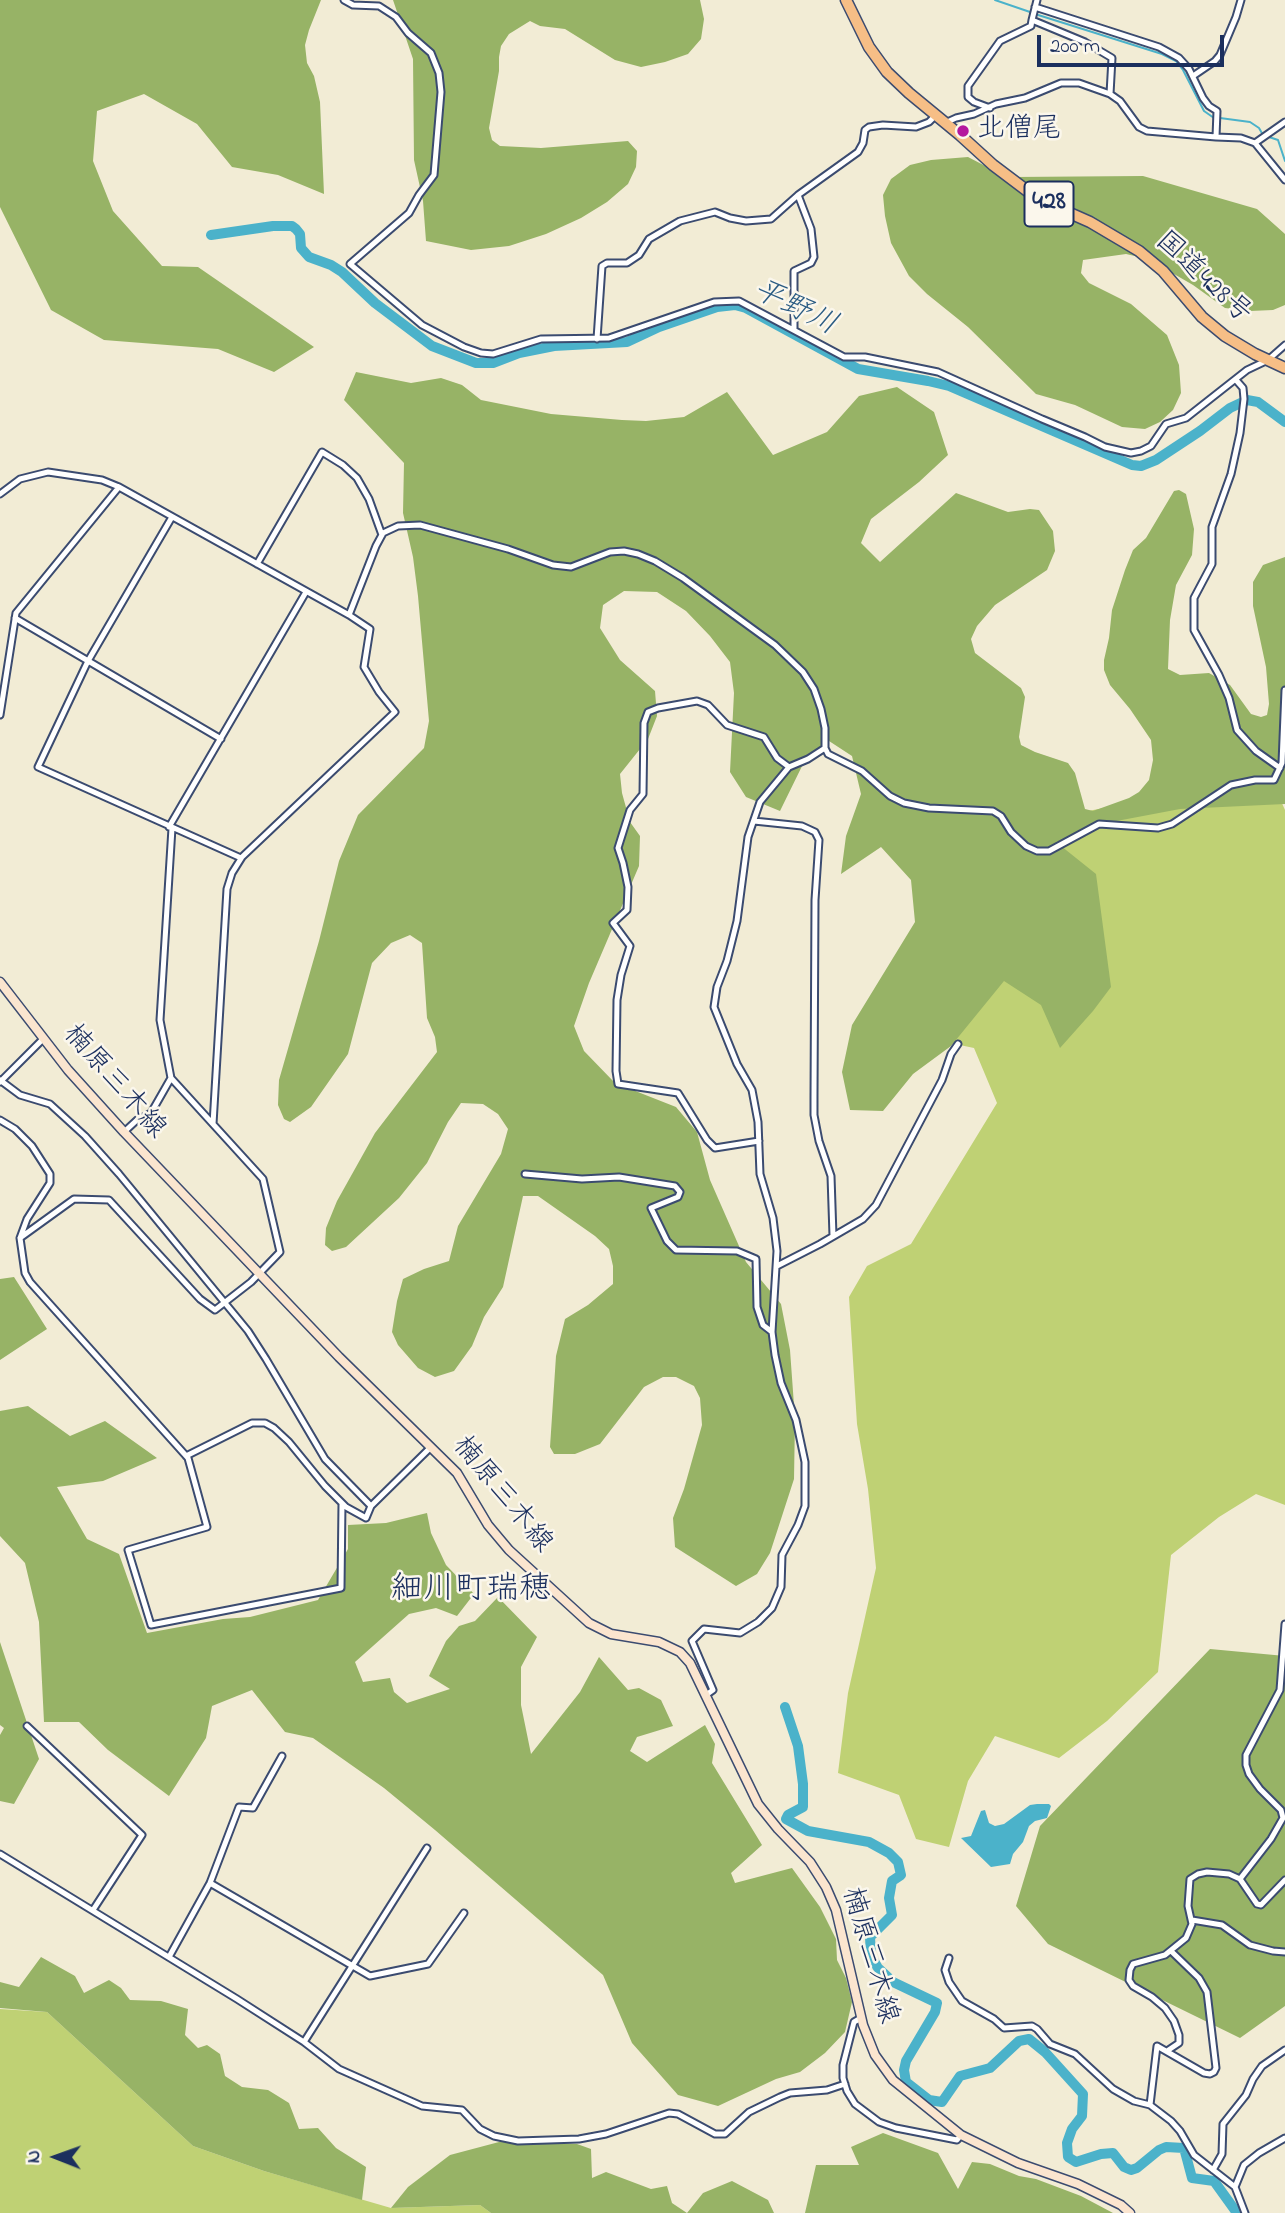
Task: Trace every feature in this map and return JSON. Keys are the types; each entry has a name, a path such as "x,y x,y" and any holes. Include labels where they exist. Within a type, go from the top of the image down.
{"highway":[{"name":"国道428号","path":"846,0 877,60 898,83 993,165 1030,194 1090,222 1139,251 1163,271 1192,306 1214,327 1240,345 1285,368"}],"main road":[{"name":"楠原三木線","path":"0,982 43,1038 124,1132 358,1377 457,1473 498,1538 589,1623 611,1634 670,1646 690,1663 758,1804 810,1862 826,1886 836,1910 861,2018 875,2055 893,2080 961,2135 1018,2163 1078,2184 1121,2205 1130,2213"}],"street":[{"path":"344,0 353,5 379,6 396,17 408,33 431,52 439,73 441,92 434,175 409,213 350,264 422,326 481,353 494,354 541,339 617,337 725,300 748,304 844,357 865,357 938,372 1105,447 1131,453 1151,446 1166,424 1186,418 1247,370 1268,360 1285,345"},
{"path":"989,108 968,97 968,86 1000,41 1031,26 1037,0"},
{"path":"1193,76 1220,55 1237,17 1241,0"},
{"path":"1035,7 1170,51 1180,58 1193,76 1203,98 1217,111 1216,137"},
{"path":"1032,20 1085,42 1112,58 1110,94"},
{"path":"945,123 996,104 1025,98 1061,83 1079,83 1110,94 1120,101 1139,127 1147,131 1241,138 1255,143 1285,180"},
{"path":"597,339 602,266 607,263 627,263 639,255 649,239 680,221 715,212 746,221 771,219 858,152 869,127 916,127 929,122 935,116"},
{"path":"1255,143 1285,122"},
{"path":"794,329 794,271 811,263 814,257 811,229 799,195"},
{"path":"1236,380 1242,388 1244,399 1240,433 1231,474 1212,527 1212,564 1194,598 1194,630 1229,698 1237,730 1256,751 1280,768"},
{"path":"257,564 323,452 351,471 369,499 382,535"},
{"path":"0,494 20,480 48,472 102,480 119,487 370,629 364,667 395,712 241,858 232,873 227,889 213,1124"},
{"path":"0,715 15,618 119,487"},
{"path":"172,517 88,661 38,767 241,858"},
{"path":"349,615 382,535 398,526 420,525 508,549 553,565 571,567 610,551 624,551 655,561 683,578 775,645 803,672 821,709 828,754 862,771 890,796 904,803 929,808 993,811 1001,816 1011,832 1026,846 1049,851 1099,824 1158,828 1172,824 1231,785 1255,780 1274,780 1280,768 1285,690"},
{"path":"20,1238 74,1199 109,1200 200,1299 215,1310 259,1274 280,1252 263,1179 171,1078 160,1020 171,827 306,592"},
{"path":"15,618 220,738"},
{"path":"759,1141 715,1148 707,1140 678,1093 618,1084 617,1000 630,946 613,923 627,910 628,887 618,848 630,810 643,794 644,723 648,712 697,701 708,705 727,724 764,737 778,758 789,767"},
{"path":"706,1695 713,1690 692,1641 704,1629 740,1633 758,1622 772,1608 781,1587 782,1555 805,1506 803,1446 781,1383 772,1332 777,1266 773,1218 760,1174 758,1122 752,1090 737,1064 714,1007 717,987 737,921 748,837 760,802 789,767 825,748"},
{"path":"754,821 802,826 815,831 819,840 815,900 814,1115 831,1176 833,1236"},
{"path":"43,1038 0,1081 20,1095 50,1104 85,1136 119,1174 248,1331 325,1460 371,1506"},
{"path":"777,1266 863,1219 876,1205 958,1044"},
{"path":"124,1132 151,1112 171,1078"},
{"path":"0,1120 15,1129 32,1146 50,1174 50,1183 27,1219 20,1238 25,1273 30,1282 186,1456 207,1527 128,1550 151,1625 341,1588 342,1503"},
{"path":"525,1174 582,1179 619,1177 675,1186 680,1192 678,1197 650,1208 667,1241 676,1250 737,1251 756,1259 757,1307 763,1325 772,1332"},
{"path":"186,1456 253,1423 265,1423 289,1442 342,1503 366,1518 371,1506 431,1447"},
{"path":"1240,1879 1271,1839 1283,1818 1281,1810 1249,1774 1246,1765 1247,1755 1282,1695 1280,1690 1285,1624"},
{"path":"27,1726 142,1835 93,1910"},
{"path":"169,1957 210,1883 239,1807 253,1808 282,1756"},
{"path":"304,2042 427,1848"},
{"path":"0,1854 304,2042 339,2069 422,2106 461,2110 480,2129 494,2136 518,2141 579,2139 615,2131 668,2113 678,2114 715,2134 725,2134 749,2112 780,2097 790,2093 827,2090 845,2084"},
{"path":"1167,2051 1179,2043 1174,2021 1165,2008 1133,1986 1129,1980 1129,1970 1133,1964 1153,1960 1171,1951 1186,1938 1191,1930 1192,1920 1188,1906 1190,1879 1207,1872 1224,1872 1240,1879 1257,1904 1261,1905 1285,1880"},
{"path":"210,1883 370,1976 428,1964 464,1913"},
{"path":"1192,1920 1222,1925 1250,1945 1285,1952"},
{"path":"1150,2105 1157,2046 1204,2073 1210,2074 1216,2068 1207,1992 1199,1978 1171,1951"},
{"path":"949,1958 945,1970 949,1982 962,2001 1004,2028 1032,2026 1050,2043 1074,2054 1113,2089 1134,2101 1150,2105 1180,2130 1194,2155 1235,2187 1245,2213"},
{"path":"861,2018 854,2021 843,2065 847,2091 855,2104 879,2122 896,2128 957,2140 961,2135"},
{"path":"1213,2170 1222,2154 1223,2124 1262,2066 1285,2050"},
{"path":"1235,2187 1244,2165 1285,2138"}],"green space":[{"path":"0,0 321,0 305,45 307,63 314,76 320,102 324,194 278,175 232,167 197,124 144,94 97,111 93,161 113,211 162,266 198,267 314,347 274,372 218,349 104,340 51,310 0,207"},
{"path":"393,0 700,0 704,19 701,39 688,54 641,67 615,60 565,29 540,26 530,21 509,34 501,46 499,57 489,128 492,140 500,146 541,148 628,141 637,151 636,167 628,184 607,202 581,218 546,234 509,246 471,250 426,241 423,201 414,160 413,59"},
{"path":"968,157 1013,177 1143,176 1257,209 1285,234 1285,305 1273,310 1225,308 1193,285 1148,259 1126,254 1083,260 1081,273 1089,283 1131,304 1167,335 1179,365 1181,393 1173,410 1160,422 1145,429 1122,427 1075,405 1036,394 968,327 909,276 891,243 883,195 891,179 910,165"},
{"path":"356,372 411,383 441,378 462,385 481,400 551,414 622,420 646,421 684,417 727,392 773,455 827,432 859,396 897,387 934,412 948,455 919,482 871,519 861,543 880,562 956,493 1008,512 1039,510 1053,531 1055,551 1047,570 995,605 977,626 971,639 975,653 1021,688 1025,697 1019,737 1021,745 1068,763 1075,773 1085,809 1093,811 1129,798 1139,792 1149,780 1153,760 1151,740 1110,685 1104,670 1104,660 1112,610 1133,550 1146,538 1174,491 1179,490 1186,494 1194,529 1192,555 1176,585 1170,620 1168,669 1180,675 1209,673 1230,685 1251,714 1261,717 1267,715 1269,704 1266,667 1253,606 1253,582 1263,565 1285,557 1285,804 1180,809 1106,823 1056,842 1096,874 1111,987 1060,1048 1041,1005 1004,981 951,1046 913,1074 883,1111 850,1110 842,1072 852,1025 915,922 911,880 881,847 841,874 846,836 861,794 852,756 829,741 805,760 780,811 746,797 730,772 734,693 730,662 686,611 657,592 624,591 603,605 600,628 620,660 655,691 657,716 648,739 620,774 630,822 640,836 639,866 589,983 574,1026 584,1051 615,1083 676,1107 697,1132 710,1180 746,1262 781,1304 790,1350 795,1419 794,1479 770,1553 757,1574 736,1586 675,1547 673,1518 702,1425 700,1398 694,1386 676,1377 663,1377 644,1387 600,1444 575,1454 554,1454 550,1447 556,1356 565,1319 588,1305 613,1284 609,1249 595,1236 538,1196 523,1196 503,1287 484,1317 472,1346 454,1371 435,1377 418,1368 398,1345 392,1332 403,1279 449,1261 458,1226 501,1154 508,1129 498,1114 483,1104 461,1103 427,1163 399,1198 346,1247 332,1251 325,1245 326,1228 337,1201 375,1133 437,1052 435,1037 427,1018 422,943 410,935 391,943 372,963 348,1054 311,1107 290,1122 284,1119 278,1105 279,1080 339,861 358,815 424,748 429,721 418,596 403,513 404,463 344,400"},
{"path":"1272,781 1285,810 1285,1505 1256,1494 1219,1517 1171,1555 1158,1672 1107,1721 1059,1758 995,1736 968,1781 949,1847 916,1839 899,1795 838,1773 848,1693 876,1568 868,1489 857,1424 849,1297 867,1266 911,1244 997,1103 974,1048 931,1039 1051,818 1162,797"},
{"path":"14,1277 47,1329 0,1360 0,1279"},
{"path":"28,1406 70,1436 105,1421 157,1458 103,1481 57,1487 87,1539 119,1554 147,1633 223,1619 250,1617 318,1600 348,1549 348,1525 386,1523 427,1513 431,1533 446,1565 474,1594 457,1616 436,1608 409,1614 355,1662 363,1682 390,1678 394,1692 407,1703 450,1689 429,1676 446,1641 459,1626 475,1621 498,1597 537,1637 521,1667 521,1705 531,1754 580,1692 599,1657 628,1690 639,1688 661,1700 673,1726 637,1737 630,1751 647,1762 705,1725 715,1744 712,1763 762,1845 731,1873 735,1883 792,1868 820,1907 836,1939 837,1960 846,1978 852,2002 845,2032 825,2053 800,2072 776,2079 718,2106 678,2095 632,2043 603,1975 384,1788 313,1738 285,1732 252,1690 212,1706 206,1738 169,1796 108,1750 79,1722 44,1722 39,1622 25,1563 0,1536 0,1411"},
{"path":"0,1642 39,1759 14,1804 0,1801 0,1735 4,1728 0,1725"},
{"path":"1210,1649 1285,1656 1285,2006 1240,2038 1048,1944 1016,1906 1040,1826"},
{"path":"41,1957 75,1976 84,1993 109,1980 121,1988 130,2000 161,2001 188,2009 185,2035 198,2048 207,2045 220,2054 225,2076 242,2087 268,2090 289,2103 299,2129 318,2128 336,2148 366,2167 362,2200 264,2171 193,2146 47,2012 0,2008 0,1982 19,1987"},
{"path":"0,2009 47,2012 193,2146 264,2171 391,2208 480,2205 491,2213 0,2213"},
{"path":"883,2133 938,2153 958,2189 972,2162 990,2164 1081,2196 1113,2213 805,2213 816,2165 859,2165 851,2147"},
{"path":"499,2142 577,2144 591,2149 592,2178 606,2172 651,2189 667,2186 672,2203 687,2213 491,2213 480,2205 391,2208 408,2187 450,2155"},
{"path":"732,2181 768,2200 774,2213 687,2213 703,2193"}],"water":[{"path":"1030,1805 1051,1806 1047,1818 1035,1821 1029,1826 1010,1864 991,1867 961,1838 971,1836 981,1811 985,1810 989,1823 995,1826 1004,1824"}],"waterway":[{"path":"995,0 1030,12"},
{"path":"1035,14 1162,54 1176,61 1204,111 1214,118"},
{"path":"1220,118 1250,122 1259,128 1263,135"},
{"path":"1269,137 1278,140 1285,161"},
{"name":"平野川","path":"211,235 292,226 300,234 301,248 309,257 342,272 375,303 432,346 476,363 493,363 519,353 554,346 627,342 659,327 717,307 735,305 746,308 858,369 949,386 1132,465 1141,466 1156,460 1230,408 1247,400 1258,402 1285,422"},
{"path":"785,1707 798,1746 803,1784 803,1807 788,1815 786,1819 808,1831 869,1842 889,1853 898,1862 901,1875 892,1881 889,1898 892,1915 870,1937 871,1956 878,1968 893,1982 937,2003 935,2012 906,2061 906,2082 929,2100 942,2102 960,2076 990,2068 1019,2041 1029,2039 1045,2052 1083,2094 1082,2116 1072,2129 1067,2143 1068,2157 1076,2162 1113,2153 1124,2167 1131,2170 1166,2147 1184,2148 1192,2178 1214,2181 1237,2213"}],"place":[{"name":"北僧尾","path":"963,131"}],"district":[{"name":"細川町瑞穂","path":"471,1592"}]}
